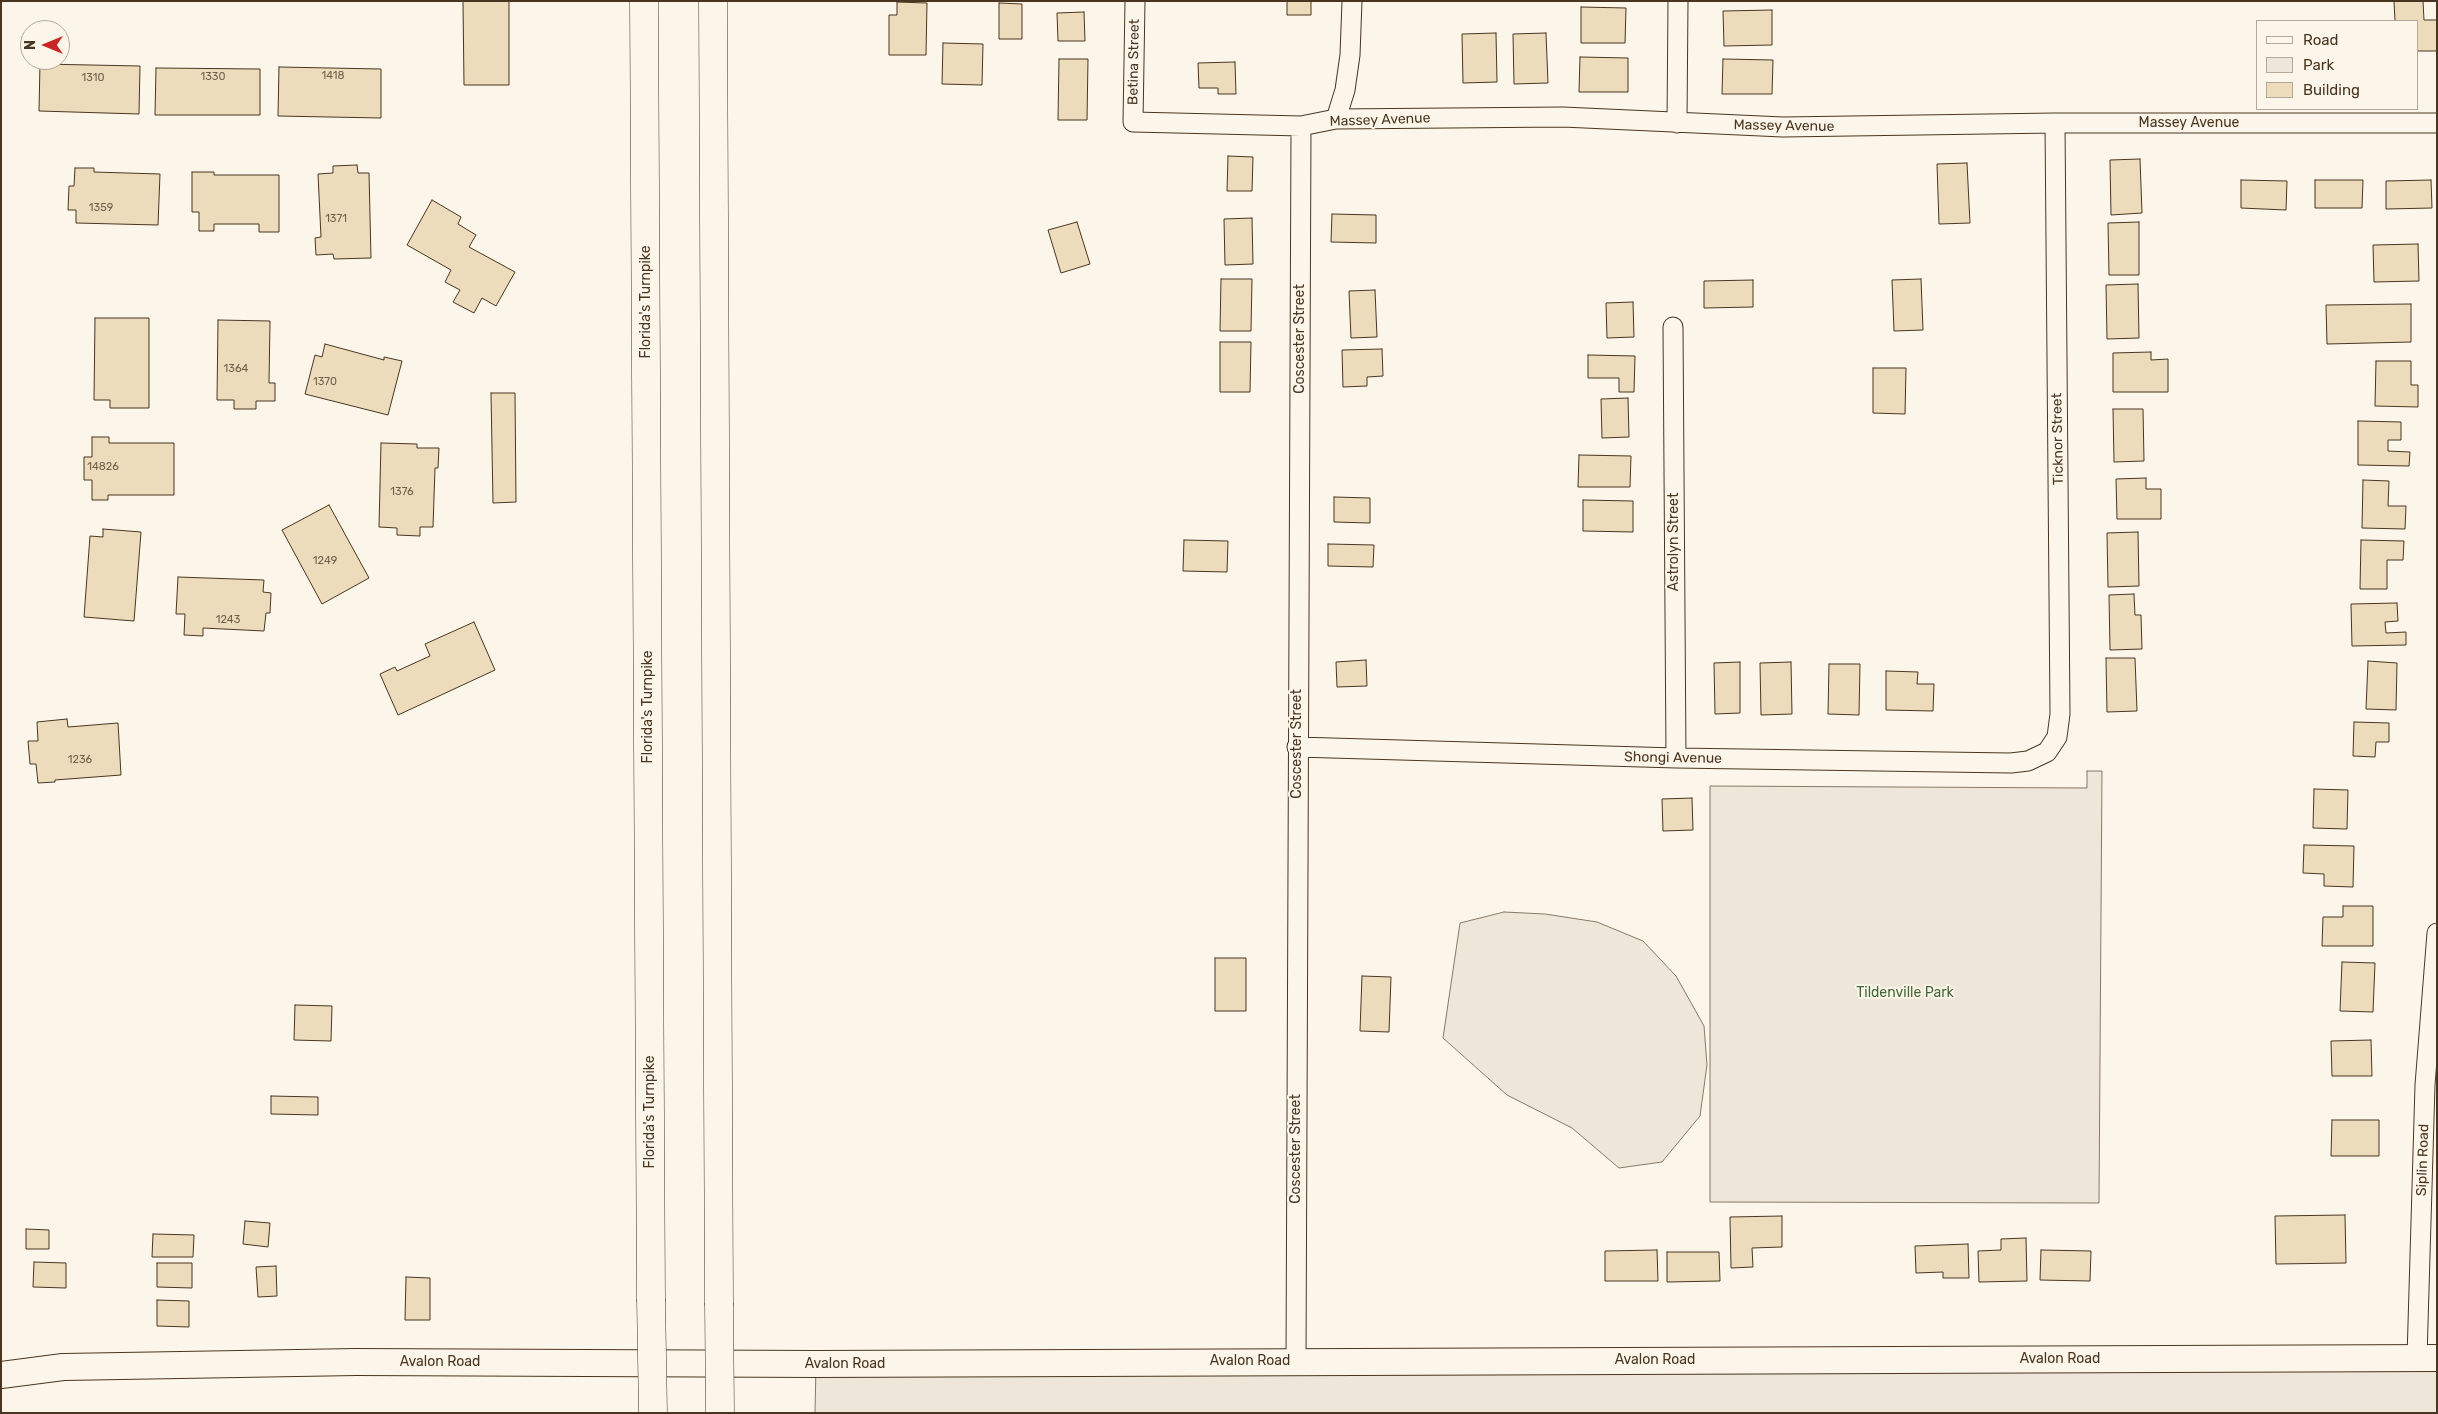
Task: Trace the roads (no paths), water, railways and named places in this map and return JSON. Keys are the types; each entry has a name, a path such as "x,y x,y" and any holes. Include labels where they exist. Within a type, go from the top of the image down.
{"highway":[{"name":"Florida's Turnpike","path":"644,1 653,1413"},
{"path":"713,1 720,1413"}],"main road":[{"name":"Avalon Road","path":"1,1375 63,1367 356,1362 825,1364 2427,1358"},
{"name":"Avalon Road","path":"1,1361 63,1367"}],"street":[{"name":"Betina Street","path":"1133,122 1135,1"},
{"path":"1336,119 1345,90 1350,55 1352,1"},
{"path":"1677,123 1678,1"},
{"name":"Massey Avenue","path":"1133,122 1301,126 1336,119 1563,117 1783,127 2055,123 2437,122"},
{"name":"Ticknor Street","path":"2047,752 2057,737 2060,714 2055,123"},
{"name":"Coscester Street","path":"1296,1361 1301,126"},
{"name":"Astrolyn Street","path":"1673,327 1676,758"},
{"name":"Shongi Avenue","path":"1297,748 1676,758 2011,763 2028,761 2047,752"},
{"name":"Siplin Road","path":"2427,1358 2425,1084 2437,933"}],"park label":[{"name":"Tildenville Park","path":"1905,993"}]}
